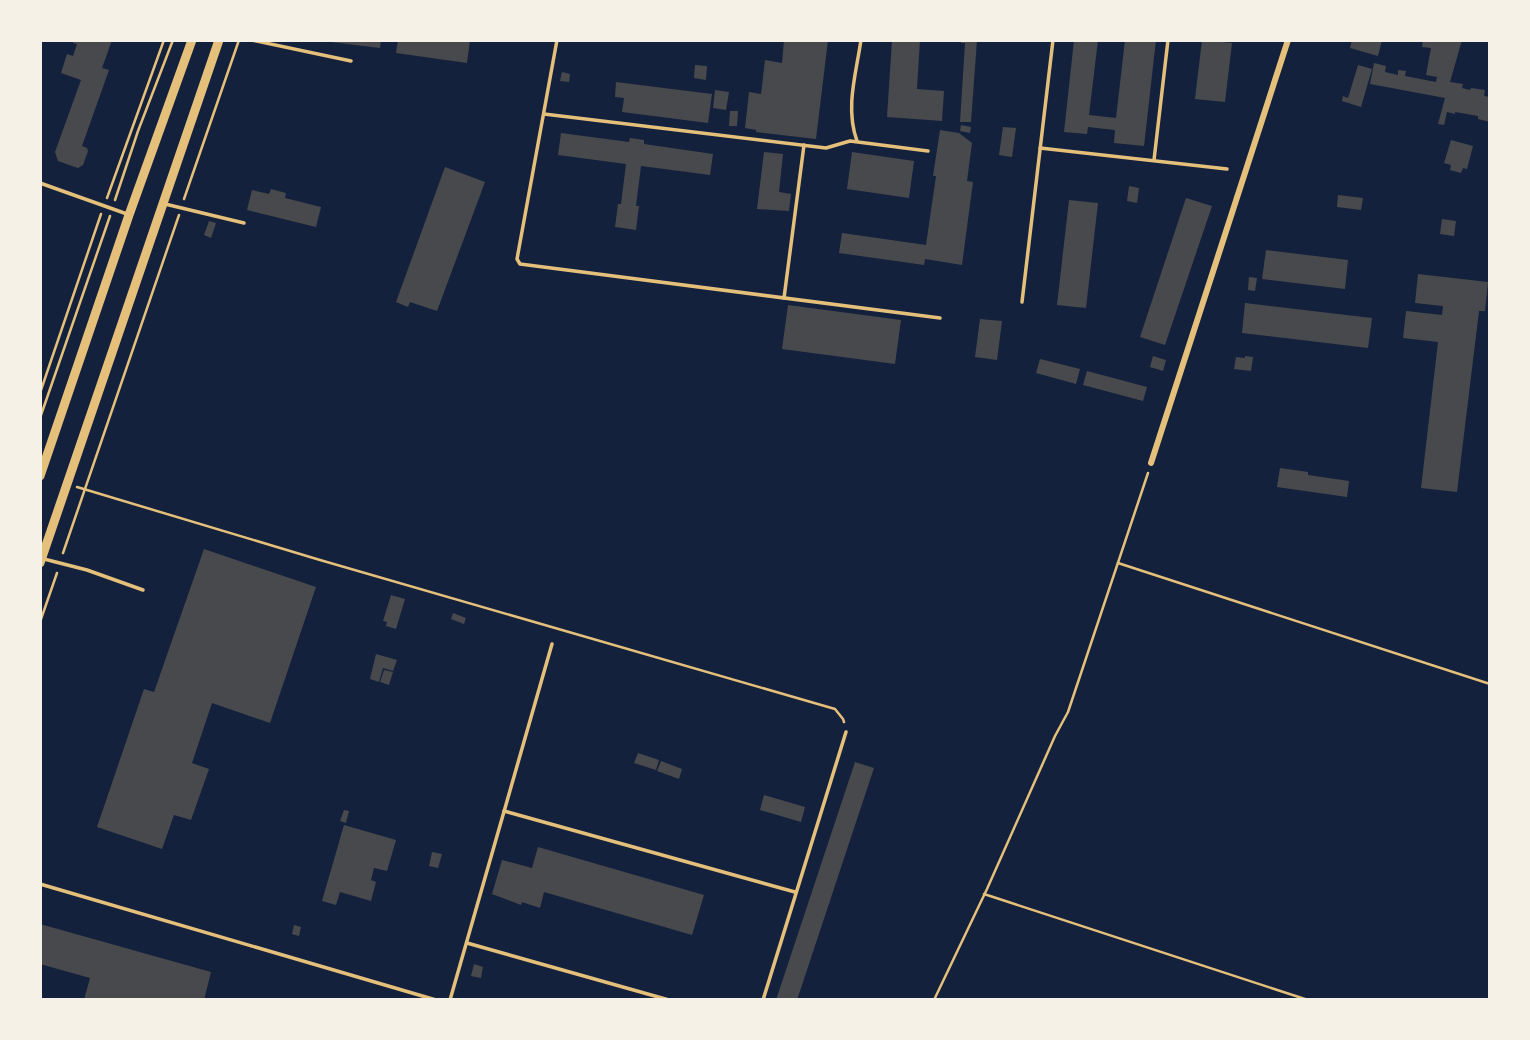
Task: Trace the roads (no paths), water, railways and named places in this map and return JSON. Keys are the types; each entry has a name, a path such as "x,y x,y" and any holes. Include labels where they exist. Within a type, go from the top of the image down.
{"main road":[{"path":"40,475 192,40"},
{"path":"41,561 219,40"}],"street":[{"path":"1151,463 1288,40"}],"lane":[{"path":"252,40 351,61"},
{"path":"557,40 517,259 520,264 940,318"},
{"path":"858,142 853,131 850,110 861,40"},
{"path":"1022,302 1053,40"},
{"path":"1154,161 1168,40"},
{"path":"544,114 826,148 850,141 928,151"},
{"path":"784,298 804,145"},
{"path":"1040,148 1227,169"},
{"path":"40,183 129,215"},
{"path":"163,203 244,223"},
{"path":"41,561 87,570 143,590"},
{"path":"450,1000 552,644"},
{"path":"764,1000 846,732"},
{"path":"504,811 795,892"},
{"path":"40,884 436,1000"},
{"path":"467,943 669,1000"}]}
